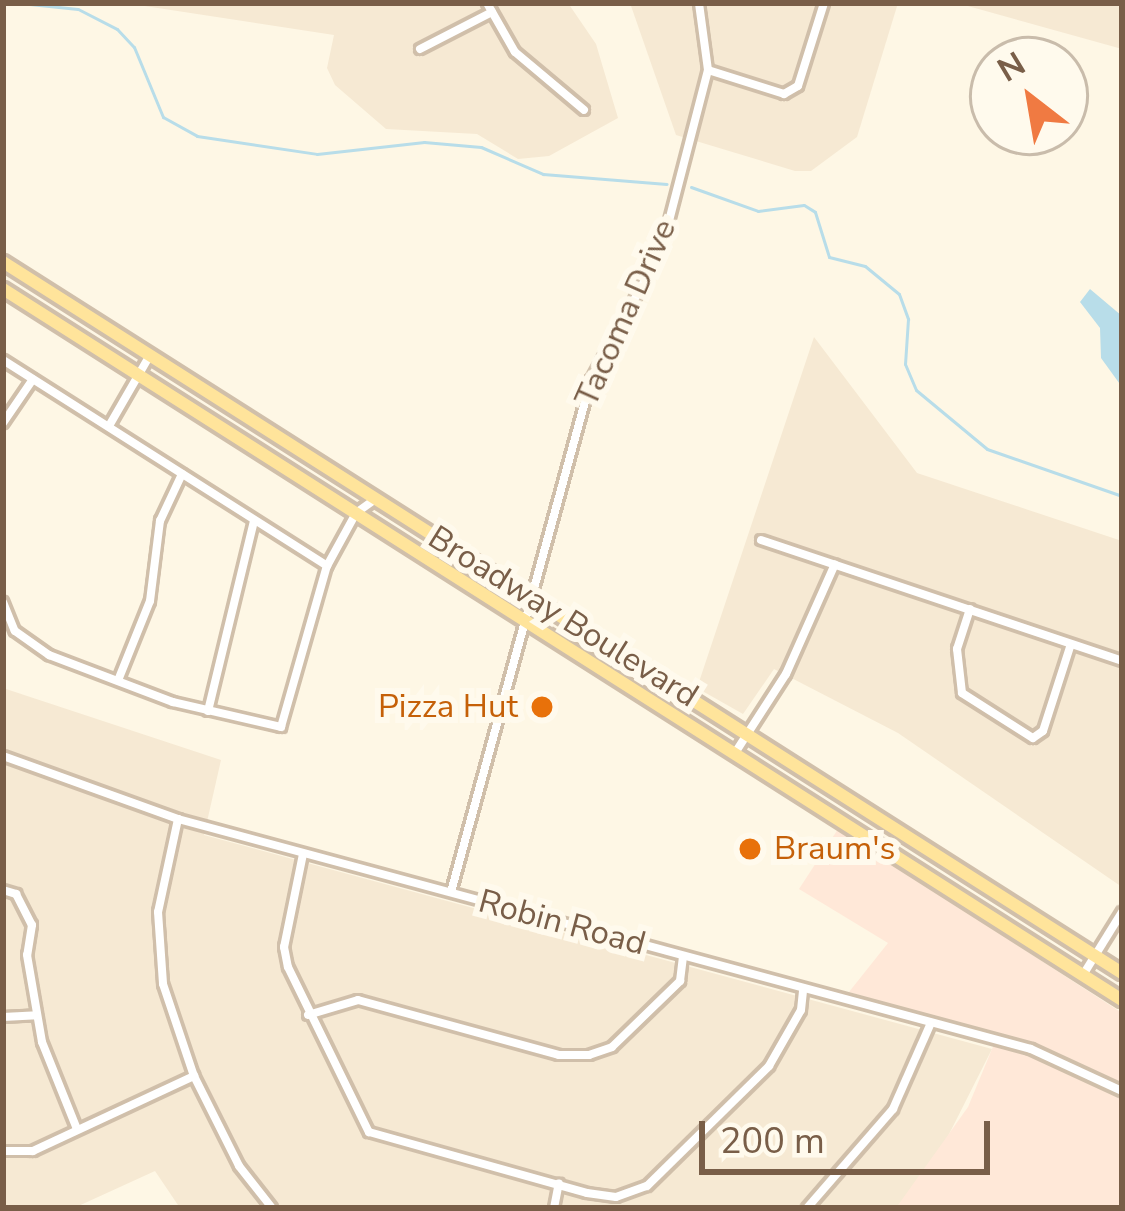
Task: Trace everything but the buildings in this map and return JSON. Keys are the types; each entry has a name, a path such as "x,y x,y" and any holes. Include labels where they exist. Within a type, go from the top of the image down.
{"main road":[{"name":"Broadway Boulevard","path":"3,262 1122,973"},
{"name":"Broadway Boulevard","path":"3,289 1122,1000"},
{"path":"961,898 974,879"}],"street":[{"name":"Tacoma Drive","path":"451,892 591,380 662,248 708,70 699,3"},
{"path":"708,70 784,94 798,86 824,3"},
{"path":"420,49 489,8 515,52 584,110"},
{"path":"109,427 151,354"},
{"path":"3,360 327,566"},
{"path":"3,422 33,379"},
{"path":"119,678 150,601 160,521 182,474"},
{"path":"3,602 28,644 208,711 266,728 280,727 327,566 356,512 379,497"},
{"path":"208,711 254,521"},
{"path":"761,540 1122,661"},
{"path":"734,754 786,674 835,564"},
{"path":"970,609 957,649 962,693 1033,737 1043,731 1071,644"},
{"name":"Robin Road","path":"3,756 178,819 1031,1049 1122,1091"},
{"path":"178,819 158,912 163,983 194,1076 239,1166 272,1208"},
{"path":"303,854 284,947 308,1015 369,1132 559,1184 616,1197 647,1186 769,1066 801,1010 803,989"},
{"path":"3,890 16,894 32,925 26,955 37,1016 77,1129"},
{"path":"1084,975 1122,912"},
{"path":"308,1015 358,1000 559,1055 589,1055 612,1047 680,981 683,956"},
{"path":"3,1017 37,1016"},
{"path":"807,1208 892,1109 930,1025"},
{"path":"3,1150 32,1151 194,1076"},
{"path":"554,1208 559,1184"}],"shaded area":[{"path":"125,3 568,3 596,44 618,118 549,156 518,159 477,134 386,129 335,85 327,68 334,35"},
{"path":"630,3 898,3 857,137 811,171 795,171 676,135"},
{"path":"957,3 1122,3 1122,49 1089,36"},
{"path":"814,337 917,473 1122,541 1122,887 898,733 774,669 743,714 697,688"},
{"path":"3,688 221,760 204,835 992,1049 938,1156 896,1208 180,1208 155,1171 74,1208 3,1208"},
{"path":"838,829 1122,1013 1122,1208 896,1208 968,1107 997,1037 849,992 888,943 799,889"}],"water":[{"path":"1090,289 1122,316 1122,387 1101,358 1100,328 1080,302"}],"waterway":[{"path":"20,3 78,9 117,29 134,47 163,117 197,136 317,154 424,142 481,147 543,174 667,184"},
{"path":"691,187 758,211 804,205 815,212 829,257 865,266 899,294 908,319 905,364 916,390 987,449 1122,496"}],"place":[{"name":"Pizza Hut","path":"542,707"},
{"name":"Braum's","path":"750,849"}]}
